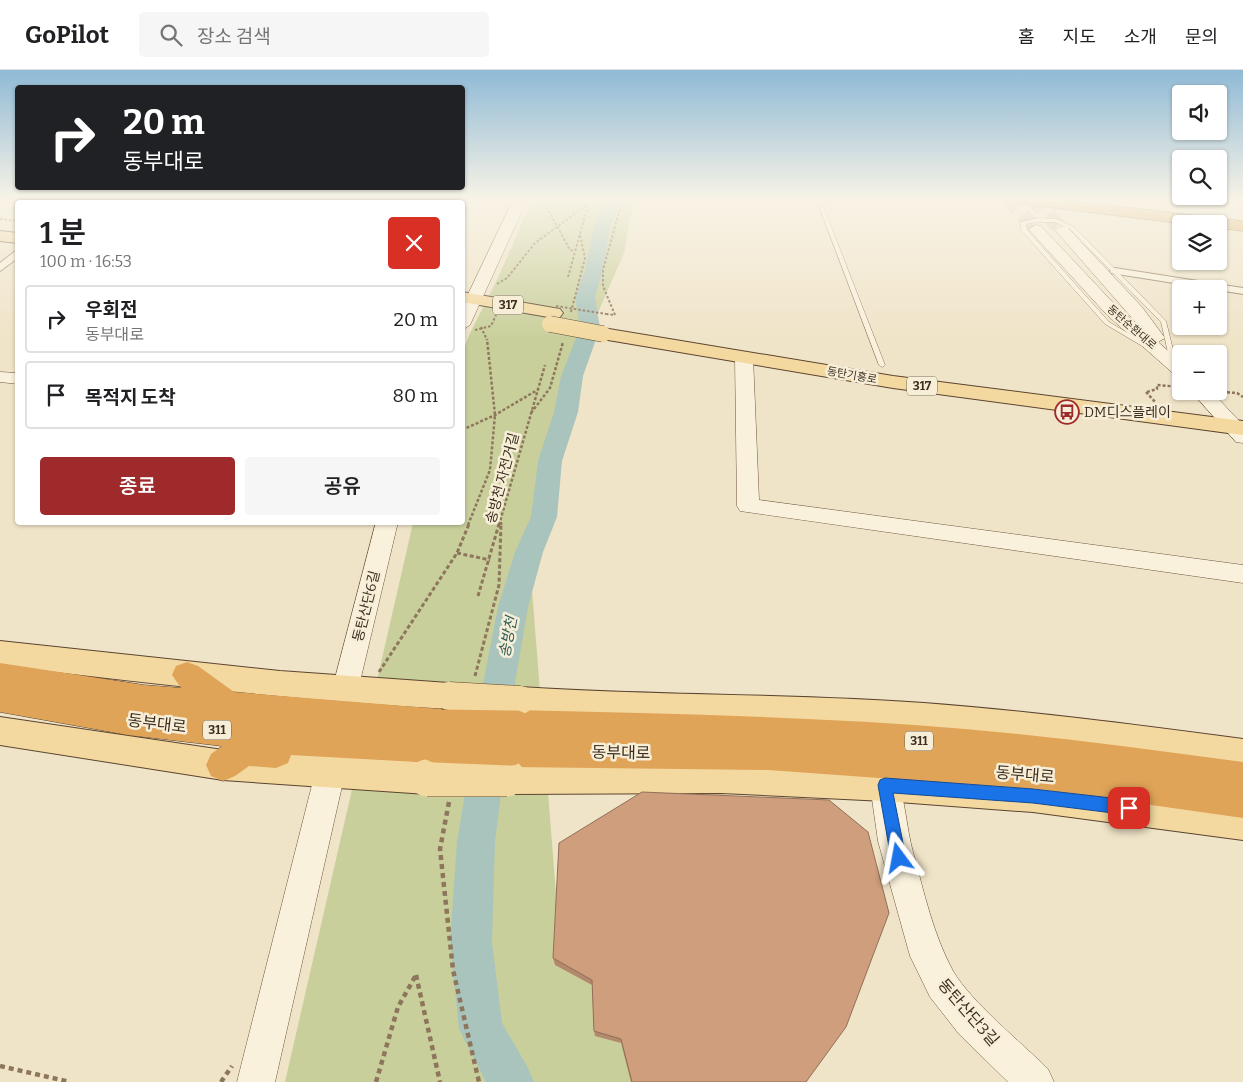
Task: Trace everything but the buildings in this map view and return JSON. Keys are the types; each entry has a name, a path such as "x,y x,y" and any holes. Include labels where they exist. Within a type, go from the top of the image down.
{"highway":[{"path":"187,675 229,707"},
{"name":"동부대로","path":"0,676 144,699 229,707 433,739"},
{"name":"동부대로","path":"0,698 128,720 283,738 513,739 767,732 925,741 1045,752 1243,778"},
{"path":"223,765 244,750 391,760 433,739"},
{"name":"동부대로","path":"513,739 768,754 1045,774 1243,801"}],"main road":[{"name":"동탄기흥로","path":"467,312 552,312 744,357 893,382 1027,401 1240,426"},
{"name":"동탄기흥로","path":"604,323 1021,387 1172,397"},
{"name":"동탄기흥로","path":"1217,400 1240,426"},
{"name":"동부대로","path":"0,653 187,675 355,691 433,739"},
{"name":"동부대로","path":"513,739 578,705 756,709 924,718 1132,739 1243,754"},
{"name":"동부대로","path":"0,731 223,765 330,773 433,739 513,739 721,777 885,785 1033,796 1243,823"}],"street":[{"path":"467,312 499,245"},
{"name":"동탄순환대로","path":"1051,245 1113,312 1172,362"},
{"name":"동탄순환대로","path":"1076,245 1136,310 1172,359"},
{"path":"0,268 15,255"},
{"path":"1115,270 1243,291"},
{"path":"744,357 748,506 1243,574"},
{"path":"0,377 15,379"},
{"name":"동탄산단6길","path":"355,691 386,525"},
{"path":"256,1082 330,773"},
{"name":"동탄산단3길","path":"885,785 894,841 922,944 942,985 972,1021 1036,1082"}],"lane":[{"path":"836,245 882,365"},
{"path":"1038,245 1108,323 1172,363"},
{"path":"1090,245 1164,322 1172,349"}],"path":[{"path":"496,276 492,285 507,278 526,252 534,245"},
{"path":"568,245 570,250 575,251"},
{"path":"568,277 577,245"},
{"path":"552,312 604,323 614,315 603,286 603,270 610,245"},
{"path":"355,691 458,553 490,470 495,415 487,336 467,312"},
{"path":"481,327 491,326"},
{"name":"송방천 자전거길","path":"478,596 490,560 529,416 540,388 545,365"},
{"path":"1146,392 1157,389 1157,385 1172,387"},
{"path":"465,429 495,415 540,388"},
{"path":"1227,396 1237,393 1243,397"},
{"path":"458,553 490,560"},
{"path":"376,1082 398,1007 416,975 440,1082"},
{"path":"0,1066 70,1082"}],"green space":[{"path":"512,245 625,245 624,253 586,340 529,552 558,919 640,1082 285,1082 413,525 465,525 465,346"}],"waterway":[{"name":"송방천","path":"511,1082 481,1029 471,942 476,842 498,689 513,607 529,552 544,517 550,461 566,412 572,376 590,328 585,297 594,270 599,245"}],"place":[{"name":"DM디스플레이","path":"1067,412"}],"route":[{"path":"899,858 894,841 885,785 1033,796 1129,808"}]}
